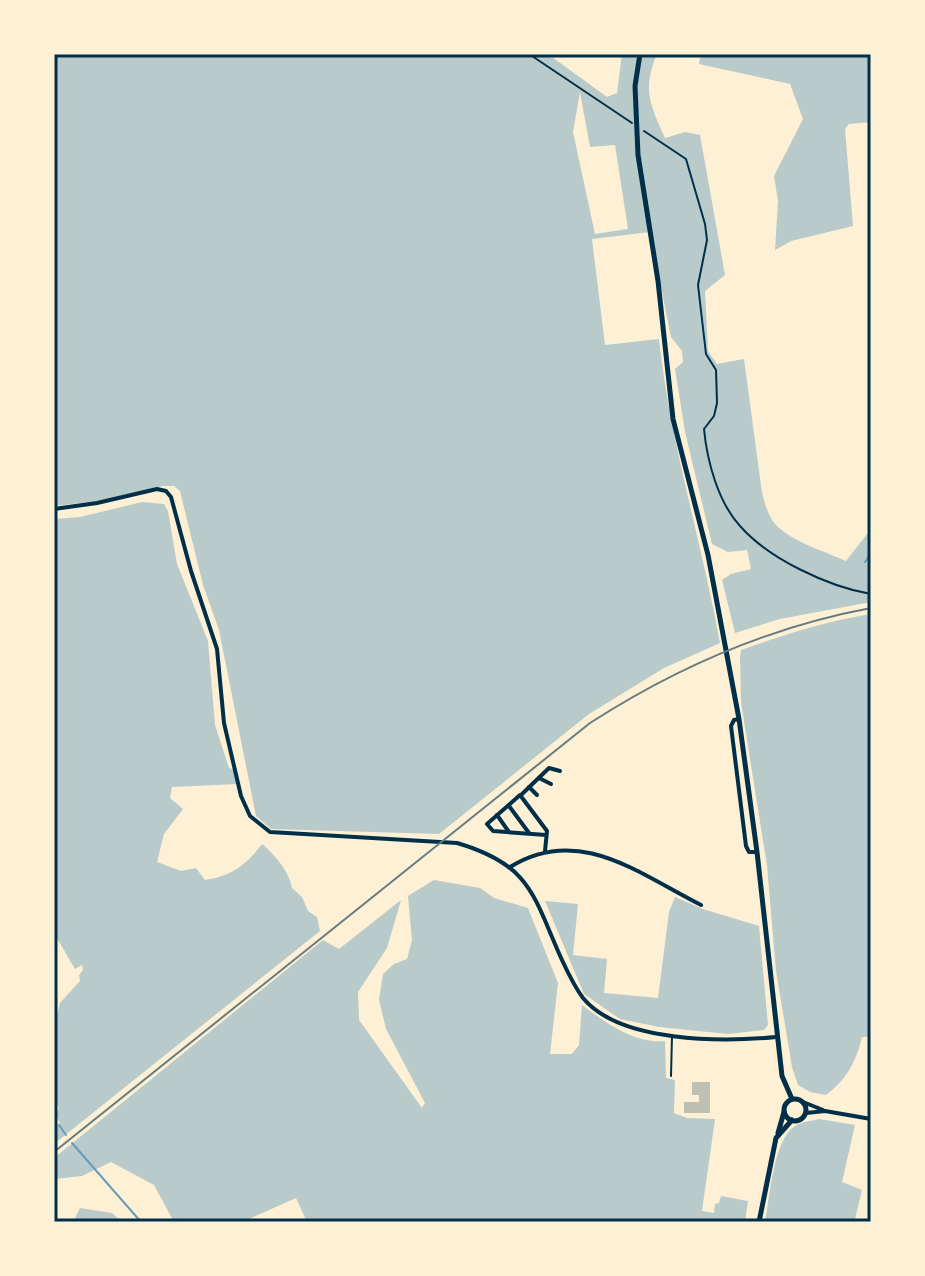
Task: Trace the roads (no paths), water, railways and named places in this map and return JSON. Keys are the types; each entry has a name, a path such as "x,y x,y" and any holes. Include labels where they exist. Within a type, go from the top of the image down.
{"main road":[{"path":"640,54 635,86 635,125 658,281 673,419 708,555 739,719 757,852 776,1037 782,1076 792,1099"},
{"path":"778,1134 792,1120 800,1119 806,1113 803,1102 792,1099"},
{"path":"759,1222 785,1105 792,1099"},
{"path":"784,1111 792,1120"}],"street":[{"path":"54,509 157,489 166,491 171,497 217,649 224,723 241,796 256,823 270,832 457,843 483,851 510,867 535,896 574,985 585,1000 615,1022 672,1035 776,1037"},
{"path":"739,719 734,720 731,726 746,846 749,852 757,852"},
{"path":"546,835 493,831 487,824 549,768 560,771"},
{"path":"539,778 551,784"},
{"path":"529,787 537,795"},
{"path":"520,796 547,831 545,851"},
{"path":"508,806 529,833"},
{"path":"497,815 509,832"},
{"path":"510,867 526,857 545,851 597,853 701,905"},
{"path":"803,1102 825,1111 871,1119"},
{"path":"806,1113 825,1111"}],"lane":[{"path":"671,1076 672,1035"}],"waterway":[{"path":"865,562 871,553"},
{"path":"59,1125 66,1135"},
{"path":"72,1143 141,1222"}],"railway":[{"path":"54,1152 590,723 656,684 725,652 796,626 871,608"}]}
